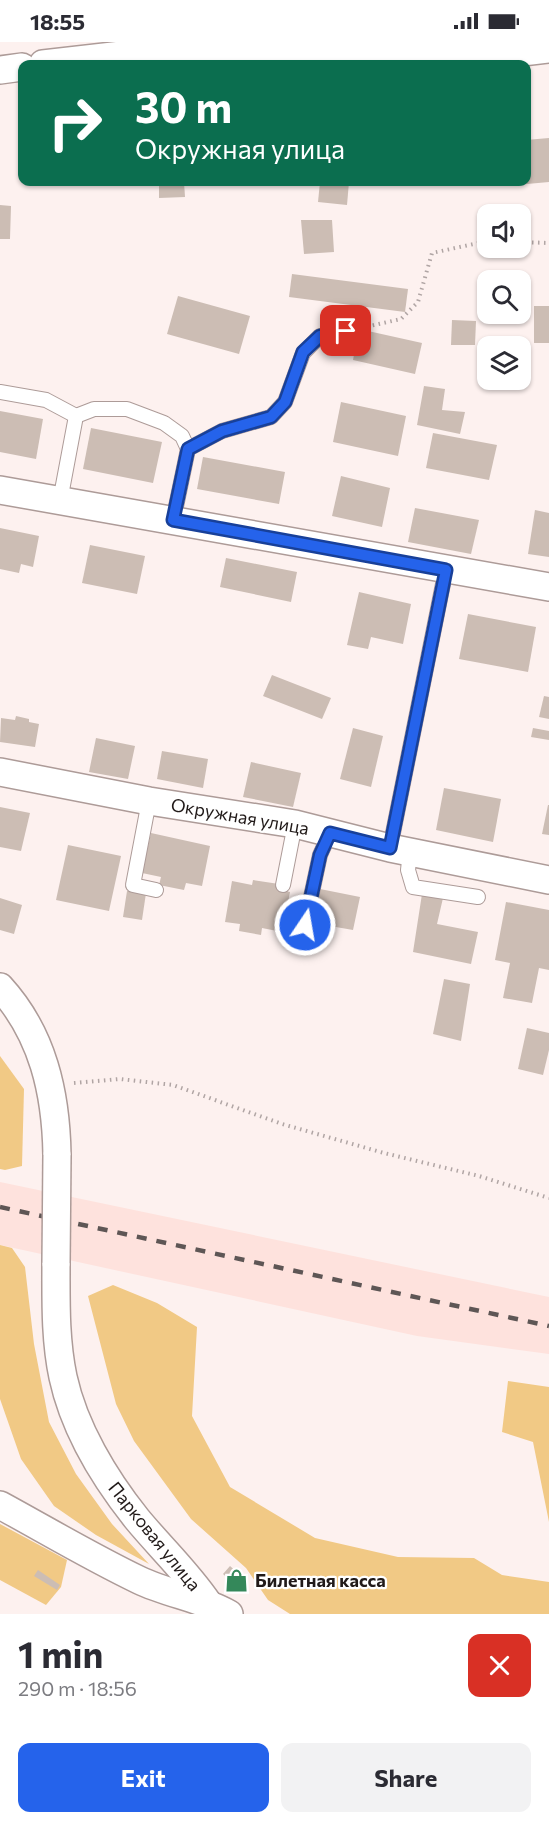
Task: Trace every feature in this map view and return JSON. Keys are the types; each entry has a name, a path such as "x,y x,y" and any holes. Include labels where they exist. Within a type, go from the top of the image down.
{"street":[{"path":"64,60 122,49 514,53 549,49"},
{"path":"0,69 18,67"},
{"path":"0,490 549,587"},
{"name":"Окружная улица","path":"0,772 149,801 295,824 400,850 549,880"},
{"name":"Парковая улица","path":"0,987 29,1026 45,1063 51,1086 57,1131 56,1322 64,1378 79,1422 100,1465 120,1496 139,1521 219,1608"},
{"path":"0,1505 139,1580 219,1608"}],"lane":[{"path":"188,449 222,431 271,417 285,402 303,352 320,336 346,331"},
{"path":"0,392 46,400 76,416 94,409 126,410 165,423 182,436 188,449 173,520"},
{"path":"60,501 76,416"},
{"path":"446,570 400,850 413,888 478,897"},
{"path":"149,801 133,885 156,890"},
{"path":"283,885 295,824"},
{"path":"305,925 320,855 330,833"}],"path":[{"path":"531,242 549,243"},
{"path":"346,331 401,319 418,302 432,253 477,243"},
{"path":"67,1084 120,1079 173,1085 282,1124 384,1153 479,1176 549,1198"}],"shaded area":[{"path":"0,1056 24,1089 22,1166 5,1170 0,1169"},
{"path":"0,1182 549,1297 549,1354 417,1336 0,1245"},
{"path":"0,1245 12,1248 25,1267 34,1344 49,1422 76,1474 112,1524 149,1564 96,1535 54,1506 21,1459 0,1399"},
{"path":"113,1285 157,1303 197,1327 192,1416 230,1487 315,1538 398,1557 474,1558 502,1575 549,1582 549,1614 290,1614 268,1600 246,1568 191,1519 134,1441 116,1404 88,1296"},
{"path":"508,1381 549,1387 549,1522 533,1442 502,1432"},
{"path":"0,1524 67,1560 61,1587 46,1605 0,1580"}],"building":[{"path":"549,138 549,182 531,184 531,140"},
{"path":"159,186 184,186 185,197 159,198"},
{"path":"320,186 349,186 347,205 318,202"},
{"path":"0,205 11,206 10,239 0,239"},
{"path":"301,220 332,220 334,252 304,254"},
{"path":"292,274 408,289 405,312 289,297"},
{"path":"178,296 250,316 239,354 167,334"},
{"path":"534,306 549,306 549,343 534,343"},
{"path":"452,320 476,321 475,345 451,345"},
{"path":"359,329 422,343 415,374 353,360"},
{"path":"424,386 445,389 442,410 465,412 460,434 417,425"},
{"path":"341,402 406,416 398,456 333,442"},
{"path":"0,411 43,419 36,459 0,452"},
{"path":"91,428 162,442 153,483 83,469"},
{"path":"433,433 497,445 489,480 426,468"},
{"path":"203,457 285,472 279,504 197,489"},
{"path":"341,476 390,488 382,527 332,516"},
{"path":"415,508 479,520 471,554 408,542"},
{"path":"535,510 549,513 549,557 528,554"},
{"path":"0,528 39,536 33,567 21,564 19,573 0,569"},
{"path":"90,545 145,556 137,594 82,583"},
{"path":"226,558 297,572 291,602 220,587"},
{"path":"359,592 411,604 403,644 371,637 368,649 347,645"},
{"path":"468,614 536,627 528,672 459,659"},
{"path":"272,675 331,698 322,719 263,696"},
{"path":"544,696 549,697 549,719 539,717"},
{"path":"16,716 39,724 35,747 0,742 1,718 15,720"},
{"path":"353,728 383,736 371,787 340,779"},
{"path":"533,728 549,731 549,740 531,737"},
{"path":"96,738 135,746 128,779 89,772"},
{"path":"162,751 208,759 203,788 157,779"},
{"path":"251,762 301,773 293,807 243,797"},
{"path":"444,788 501,799 493,842 436,830"},
{"path":"549,805 549,835 542,834"},
{"path":"0,807 30,813 21,851 0,847"},
{"path":"151,833 210,846 202,886 186,883 184,890 159,885 161,877 142,873"},
{"path":"68,845 121,856 109,911 56,900"},
{"path":"253,880 279,884 278,889 290,892 282,932 262,928 261,935 239,931 240,924 225,922 232,881 252,885"},
{"path":"320,889 360,897 353,930 313,923"},
{"path":"127,891 146,893 142,920 123,917"},
{"path":"422,894 443,898 437,924 478,932 471,964 413,952"},
{"path":"0,898 22,905 14,934 0,930"},
{"path":"506,902 549,910 549,970 539,968 532,1003 503,998 510,963 495,960"},
{"path":"444,979 470,984 461,1041 433,1034"},
{"path":"527,1028 549,1033 549,1050 543,1075 518,1069"},
{"path":"230,1566 248,1582 241,1590 223,1574"},
{"path":"38,1570 60,1585 57,1590 34,1576"}],"railway":[{"path":"0,1207 549,1326"}],"place":[{"name":"Билетная касса","path":"237,1580"}],"route":[{"path":"305,925 320,855 330,833 390,848 446,570 173,520 188,449 222,431 271,417 285,402 303,352 320,336 346,331"}]}
